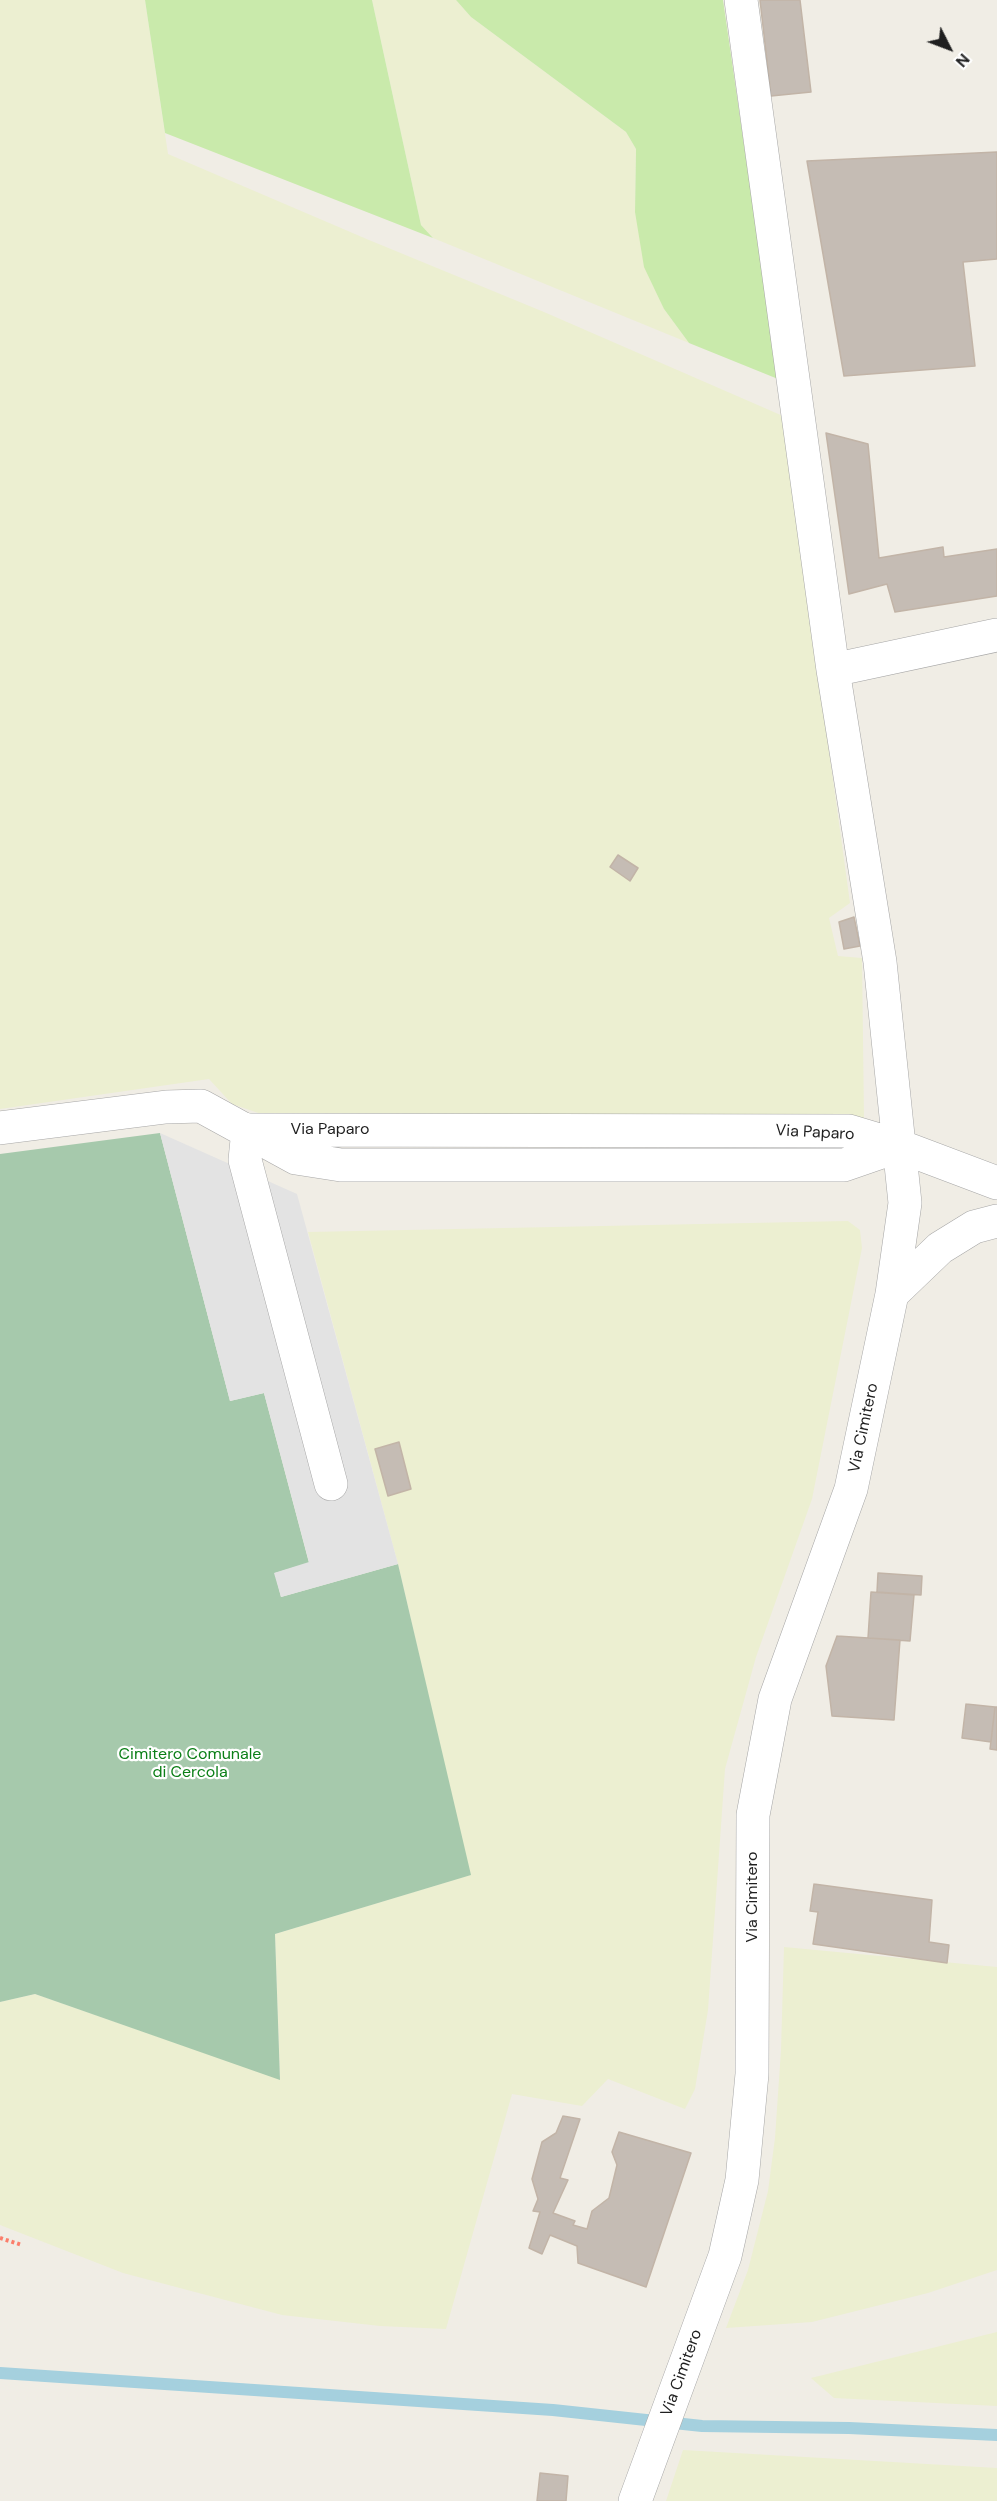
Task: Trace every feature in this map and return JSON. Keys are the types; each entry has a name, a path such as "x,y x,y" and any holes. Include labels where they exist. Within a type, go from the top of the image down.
{"street":[{"name":"Via Cimitero","path":"635,2501 724,2256 742,2180 752,2074 753,1815 775,1699 851,1489 892,1294 905,1203 880,962 833,670 741,0"},
{"path":"833,670 997,635"},
{"name":"Via Paparo","path":"0,1128 166,1107 201,1107 248,1130 849,1131 899,1146 997,1183"},
{"path":"248,1130 245,1160 331,1484"},
{"path":"892,1294 940,1248 974,1227 997,1221"}],"path":[{"path":"0,2238 22,2245"}],"green space":[{"path":"0,0 145,0 168,154 544,312 783,416 850,903 829,918 838,956 862,958 864,1119 276,1119 232,1104 209,1079 0,1109"},
{"path":"145,0 372,0 421,225 433,238 165,133"},
{"path":"372,0 456,0 471,17 626,132 636,149 635,212 664,309 689,343 433,238 421,225"},
{"path":"456,0 723,0 778,379 689,343 664,309 644,267 635,212 636,149 626,132 471,17"},
{"name":"Cimitero Comunale di Cercola","path":"160,1133 230,1401 264,1393 309,1563 275,1573 281,1597 398,1564 471,1875 275,1934 280,2080 35,1994 0,2002 0,1154"},
{"path":"848,1221 860,1230 862,1248 812,1499 756,1657 725,1769 708,2010 695,2089 685,2109 608,2079 582,2106 512,2094 446,2329 380,2326 282,2315 123,2273 0,2225 0,2002 35,1994 280,2079 275,1934 470,1875 398,1564 308,1232"},
{"path":"784,1947 997,1967 997,2270 928,2293 812,2322 726,2328 748,2270 768,2191 775,2138 781,2050"},
{"path":"997,2332 997,2406 834,2398 811,2378"},
{"path":"683,2450 997,2468 997,2501 666,2501"}],"shaded area":[{"path":"160,1133 297,1194 398,1564 281,1597 274,1573 309,1562 264,1393 230,1401"}],"building":[{"path":"760,0 800,0 811,92 771,96"},
{"path":"997,152 997,259 963,262 975,366 844,376 807,161"},
{"path":"826,433 868,444 879,558 943,547 944,557 997,549 997,596 895,612 887,584 849,594"},
{"path":"618,855 638,868 630,881 610,867"},
{"path":"854,917 860,946 844,949 839,922"},
{"path":"399,1442 411,1489 388,1496 375,1449"},
{"path":"878,1573 922,1576 921,1595 877,1592"},
{"path":"871,1592 914,1595 910,1641 868,1638"},
{"path":"837,1636 900,1640 894,1720 832,1716 826,1666"},
{"path":"966,1704 995,1707 991,1742 962,1738"},
{"path":"995,1707 997,1707 997,1750 990,1749"},
{"path":"814,1884 932,1900 929,1942 949,1945 947,1963 813,1944 818,1912 810,1911"},
{"path":"563,2116 580,2119 560,2178 568,2180 553,2213 575,2221 573,2225 587,2229 592,2211 609,2198 617,2165 612,2152 619,2132 691,2153 646,2287 578,2263 577,2246 550,2235 542,2254 529,2248 540,2212 533,2211 538,2199 532,2179 542,2142 556,2133"},
{"path":"540,2473 568,2476 566,2501 537,2501"}],"waterway":[{"path":"0,2373 553,2410 702,2426 849,2428 997,2435"}]}
